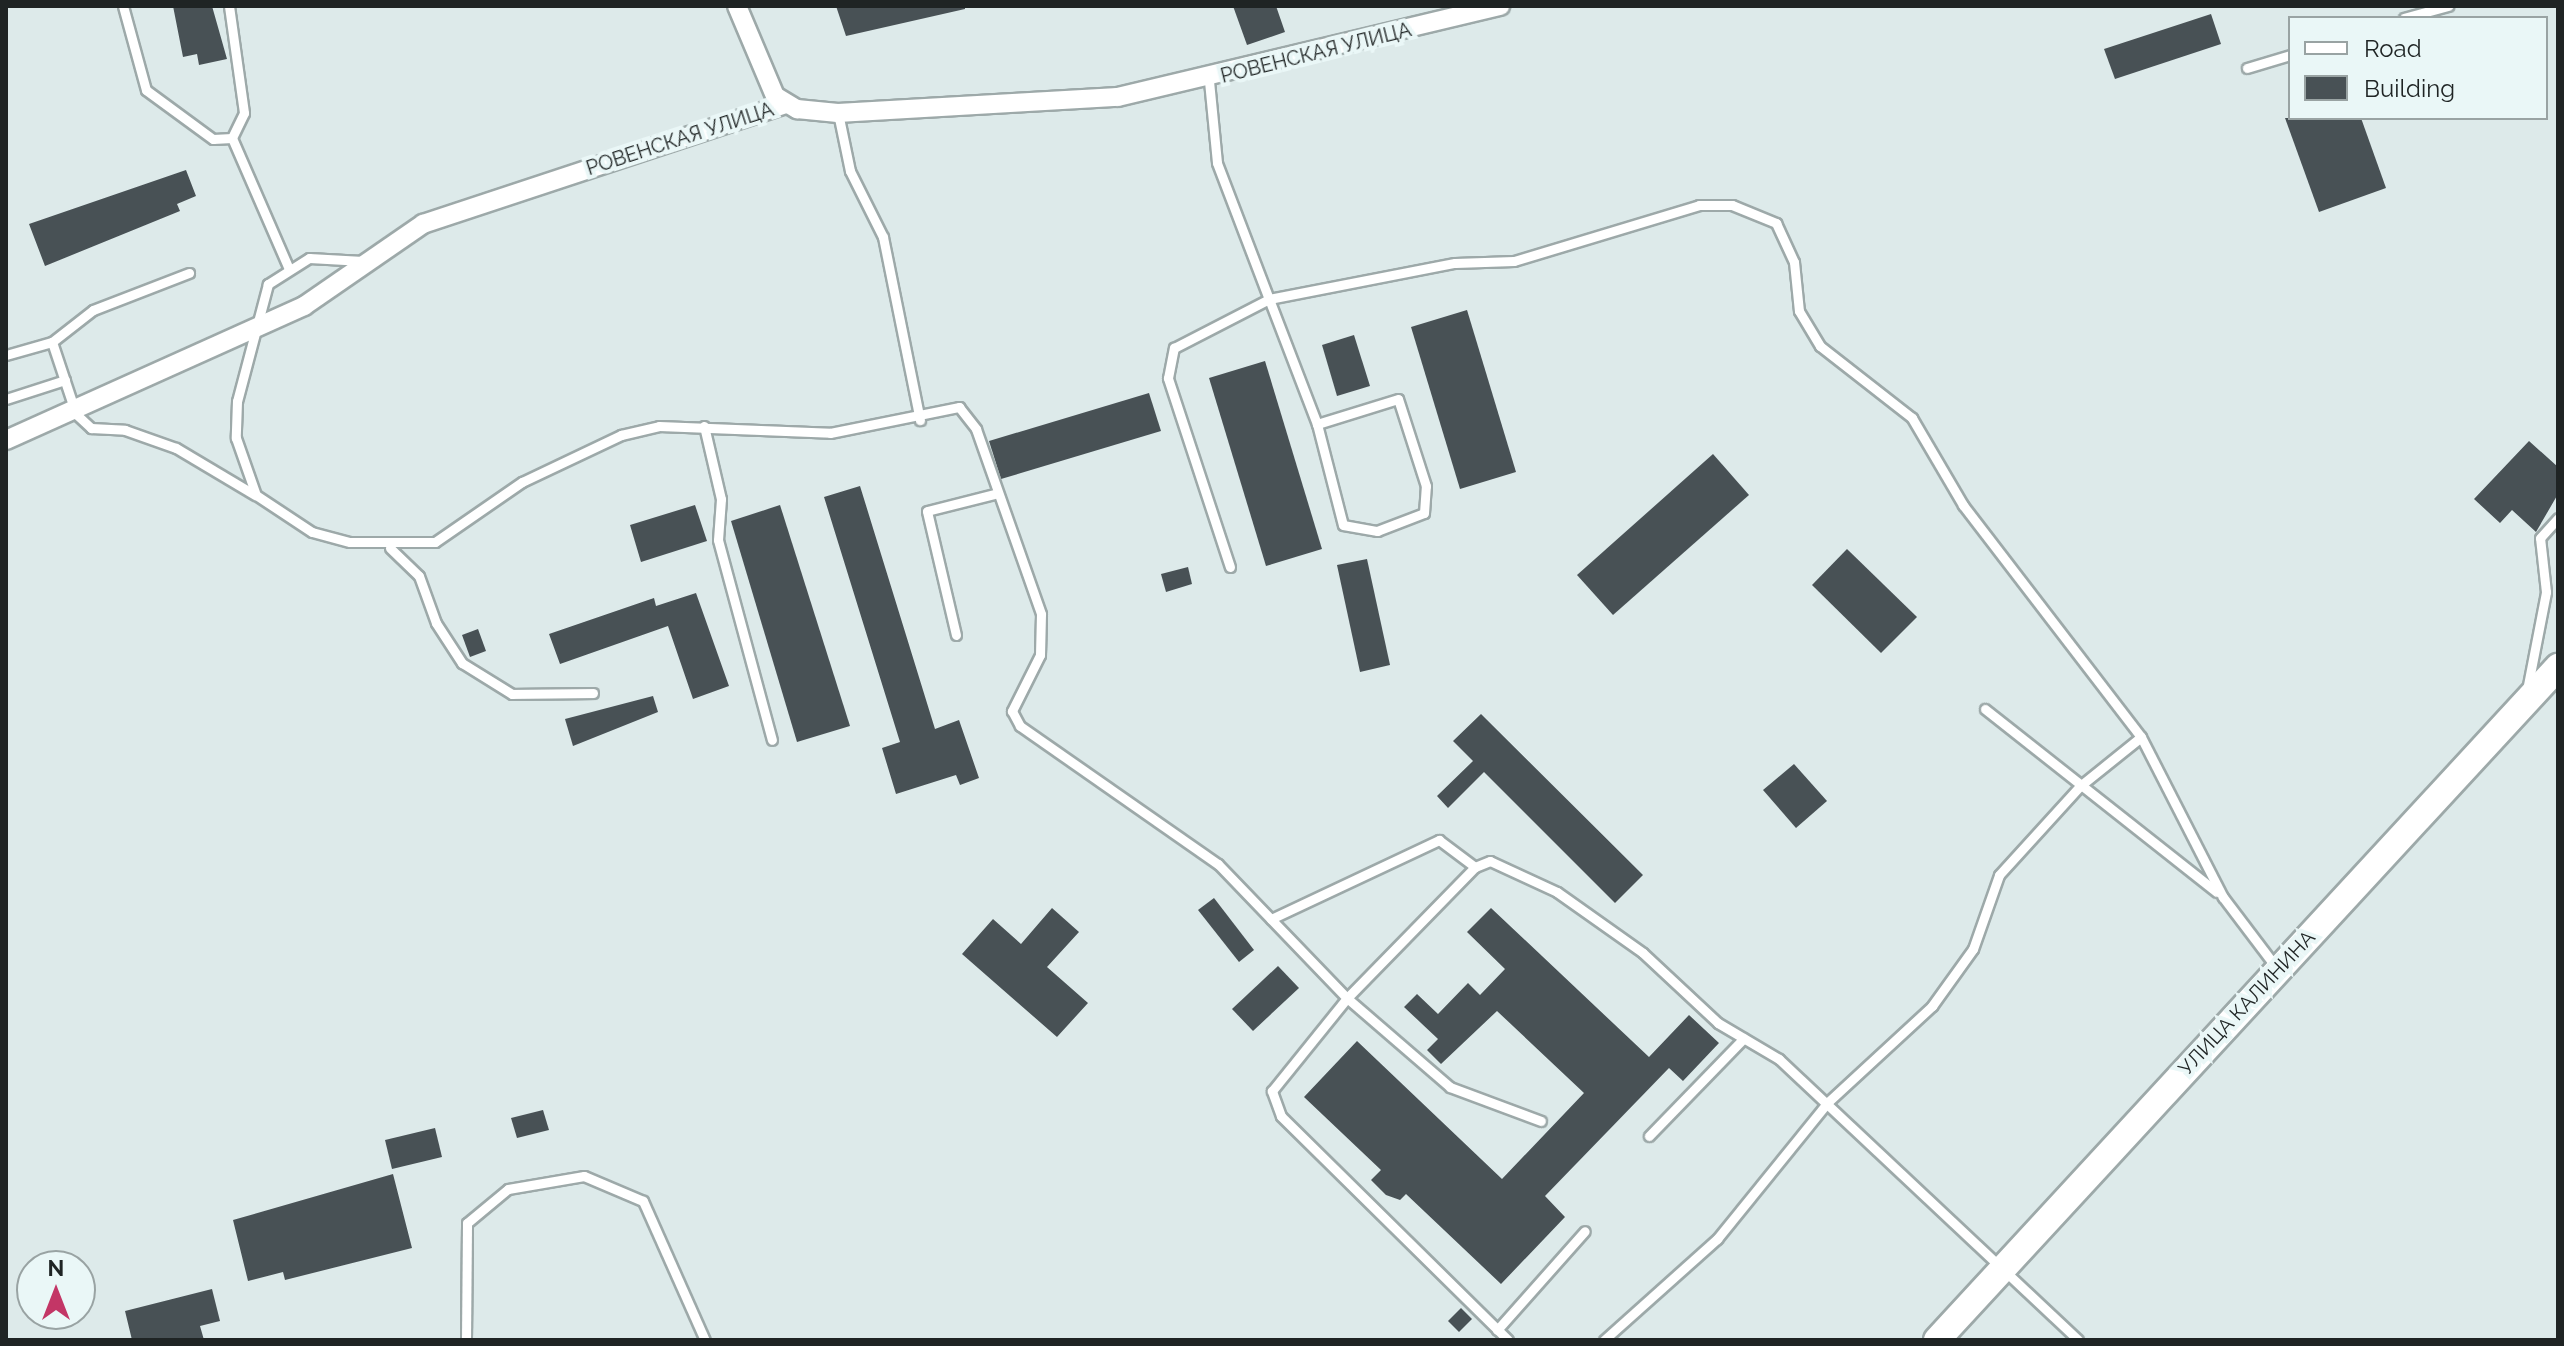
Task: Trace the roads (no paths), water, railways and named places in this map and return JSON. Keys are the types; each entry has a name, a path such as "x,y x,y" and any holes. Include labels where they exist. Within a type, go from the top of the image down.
{"main road":[{"name":"УЛИЦА КАЛИНИНА","path":"1937,1340 2558,667"}],"street":[{"path":"737,6 758,69 786,104"},
{"name":"РОВЕНСКАЯ УЛИЦА","path":"6,440 76,414 304,306 363,261 423,224 786,104 838,113 1042,106 1209,81 1500,6"}],"lane":[{"path":"123,6 146,90 213,139 232,138"},
{"path":"229,6 244,113 232,138 288,267"},
{"path":"2411,16 2448,6"},
{"path":"2247,68 2288,56"},
{"path":"1209,81 1217,163 1317,424 1343,525 1377,531 1424,513 1426,486 1398,399 1317,424"},
{"path":"838,113 850,171 883,237 920,420"},
{"path":"1230,567 1168,362 1186,336 1269,299 1455,263 1514,261 1699,205 1732,205 1776,223 1794,262 1799,311 1820,346 1912,418 1963,505 2141,737 2223,897 2278,969"},
{"path":"256,495 236,438 255,331 268,284 288,267 329,254 363,261"},
{"path":"6,355 52,342 93,310 189,273"},
{"path":"52,342 76,414 91,428 125,430 176,448 312,532 390,548 435,542 573,453 659,426 830,433 920,420 939,406 959,407 976,429 994,494 1017,535 1043,635 1014,719 1197,848 1347,998 1450,1087 1541,1121"},
{"path":"6,399 65,380"},
{"path":"704,426 721,499 718,540 772,740"},
{"path":"956,635 927,511 994,494"},
{"path":"2524,704 2546,592 2540,538 2558,518"},
{"path":"390,548 419,576 436,623 462,663 512,694 593,693"},
{"path":"1985,709 2223,897"},
{"path":"1604,1340 1717,1239 1828,1102 1932,1006 1973,949 1999,875 2080,786 2141,737"},
{"path":"1271,919 1439,840 1475,867"},
{"path":"1508,1340 1274,1104 1277,1076 1347,998 1475,867 1508,864 1557,892 1828,1102 2006,1265 2078,1340"},
{"path":"1649,1136 1744,1038"},
{"path":"466,1340 467,1223 508,1189 584,1176 643,1201 705,1340"},
{"path":"1497,1330 1585,1231"}]}
